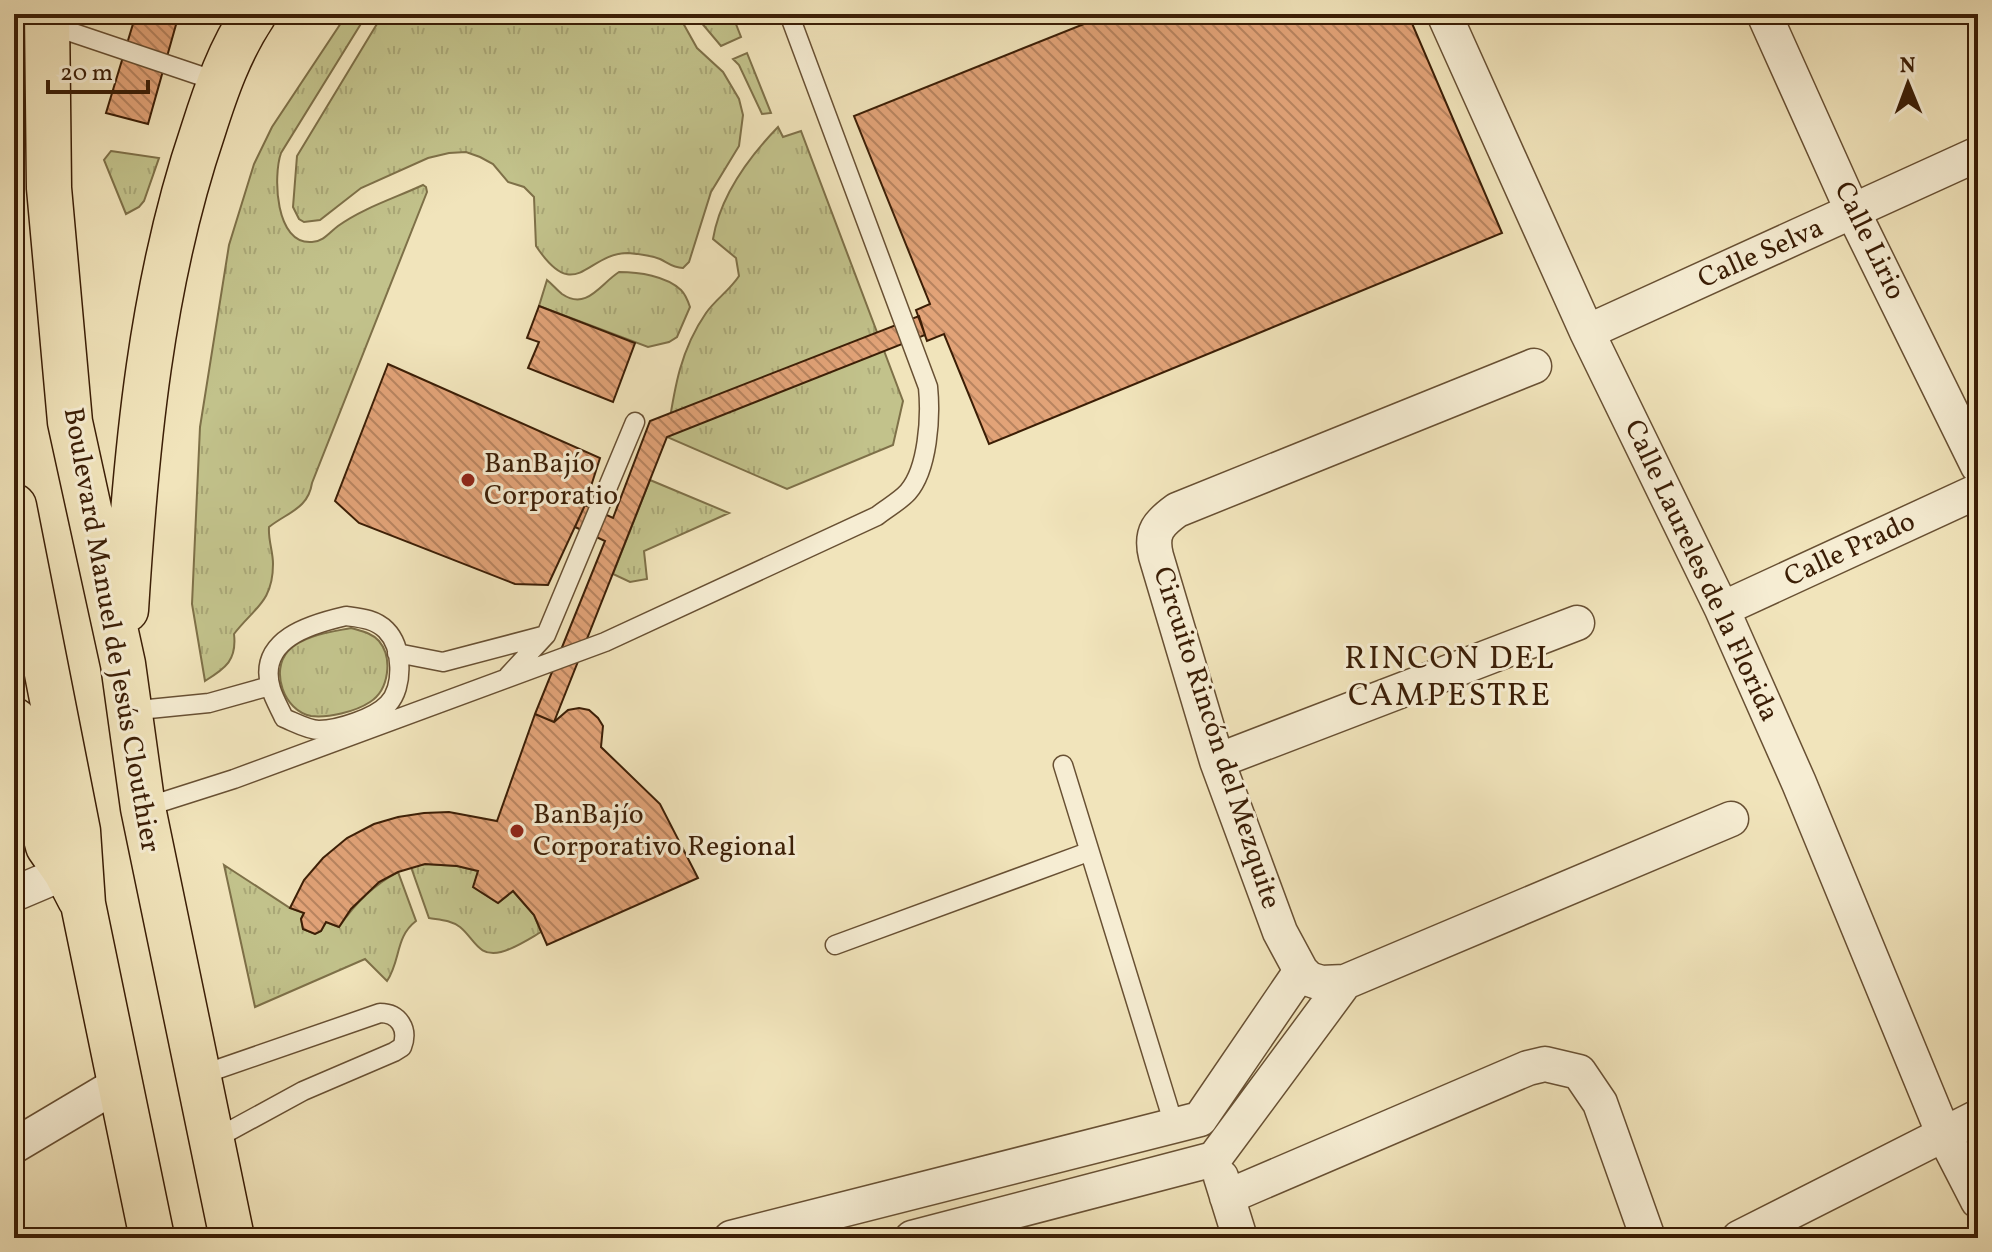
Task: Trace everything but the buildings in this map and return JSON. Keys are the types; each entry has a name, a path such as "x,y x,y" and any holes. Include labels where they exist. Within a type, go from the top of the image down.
{"main road":[{"path":"123,664 133,492 166,263 186,181 219,82 254,14"},
{"name":"Boulevard Manuel de Jesús Clouthier","path":"47,19 49,188 70,422 123,664 143,808 232,1238"},
{"path":"15,513 78,831 74,888 120,1083 152,1238"},
{"path":"14,720 32,812 48,846 74,888"}],"street":[{"name":"Calle Laureles de la Florida","path":"1444,14 1587,332 1722,609 1799,783 1944,1135 1978,1201"},
{"name":"Calle Lirio","path":"1764,14 1853,212 1978,466"},
{"name":"Calle Selva","path":"1587,332 1978,154"},
{"name":"Circuito Rincón del Mezquite","path":"1301,971 1280,932 1217,761 1154,547 1155,532 1161,522 1177,510 1534,366"},
{"name":"Calle Prado","path":"1722,609 1978,491"},
{"path":"1217,761 1577,623"},
{"path":"739,1237 1187,1122 1301,971 1309,979 1321,983 1345,982 1731,819"},
{"path":"14,894 74,888"},
{"path":"912,1238 1214,1159 1345,982"},
{"path":"1227,1197 1528,1068 1545,1064 1579,1072 1600,1103 1648,1238"},
{"path":"14,1146 120,1083"},
{"path":"1739,1238 1978,1117"},
{"path":"1187,1122 1214,1159 1240,1238"}],"lane":[{"path":"143,808 234,779 605,642 877,516 909,491 918,473 928,431 928,387 789,14"},
{"path":"47,19 219,82"},
{"path":"504,681 546,635 635,422"},
{"path":"346,616 367,618 388,631 397,653 401,679 388,704 360,722 317,730 284,718 270,686 270,663 281,642 315,623 346,616"},
{"path":"397,653 443,662 546,635"},
{"path":"129,711 209,703 270,686"},
{"path":"1063,765 1088,852 1187,1122"},
{"path":"835,945 1088,852"},
{"path":"198,1076 380,1013 391,1014 400,1021 405,1032 402,1047 394,1052 303,1091 210,1141"}],"green space":[{"path":"347,14 367,14 281,153 277,177 284,221 290,233 300,240 316,242 379,204 423,185 427,192 310,492 302,504 269,527 273,564 266,596 234,634 232,657 219,672 205,681 192,604 200,427 229,245 254,164 272,127"},
{"path":"383,14 678,14 697,48 723,72 739,99 743,115 739,146 711,192 689,262 679,268 660,259 628,253 614,255 572,275 561,272 536,246 534,197 524,187 508,182 493,164 466,152 428,158 361,188 320,220 304,222 299,219 293,207 297,156"},
{"path":"694,14 732,14 741,37 721,46"},
{"path":"747,53 771,113 762,114 739,65 733,59"},
{"path":"778,127 783,137 801,131 903,401 893,445 787,489 667,437 675,388 690,342 706,313 739,276 736,258 713,239 722,208 747,165"},
{"path":"111,151 159,158 144,201 126,214 104,160"},
{"path":"619,272 652,276 668,281 681,290 690,307 677,337 648,347 539,306 547,280 562,294 579,299 593,294"},
{"path":"650,480 729,513 644,551 647,579 630,582 613,574"},
{"path":"351,628 373,636 383,648 387,673 381,690 364,706 349,711 318,716 302,713 293,707 283,689 280,669 283,659 301,641"},
{"path":"425,864 478,871 474,887 498,903 513,891 534,915 541,932 506,951 493,953 482,950 456,925 429,918 411,867"},
{"path":"224,865 290,908 304,913 301,919 303,929 315,934 326,922 339,927 365,895 398,872 416,921 401,941 387,981 365,959 255,1007"}],"place":[{"name":"BanBajío Corporatio","path":"468,480"},
{"name":"BanBajío Corporativo Regional","path":"517,831"}],"district":[{"name":"RINCON DEL CAMPESTRE","path":"1450,678"}]}
